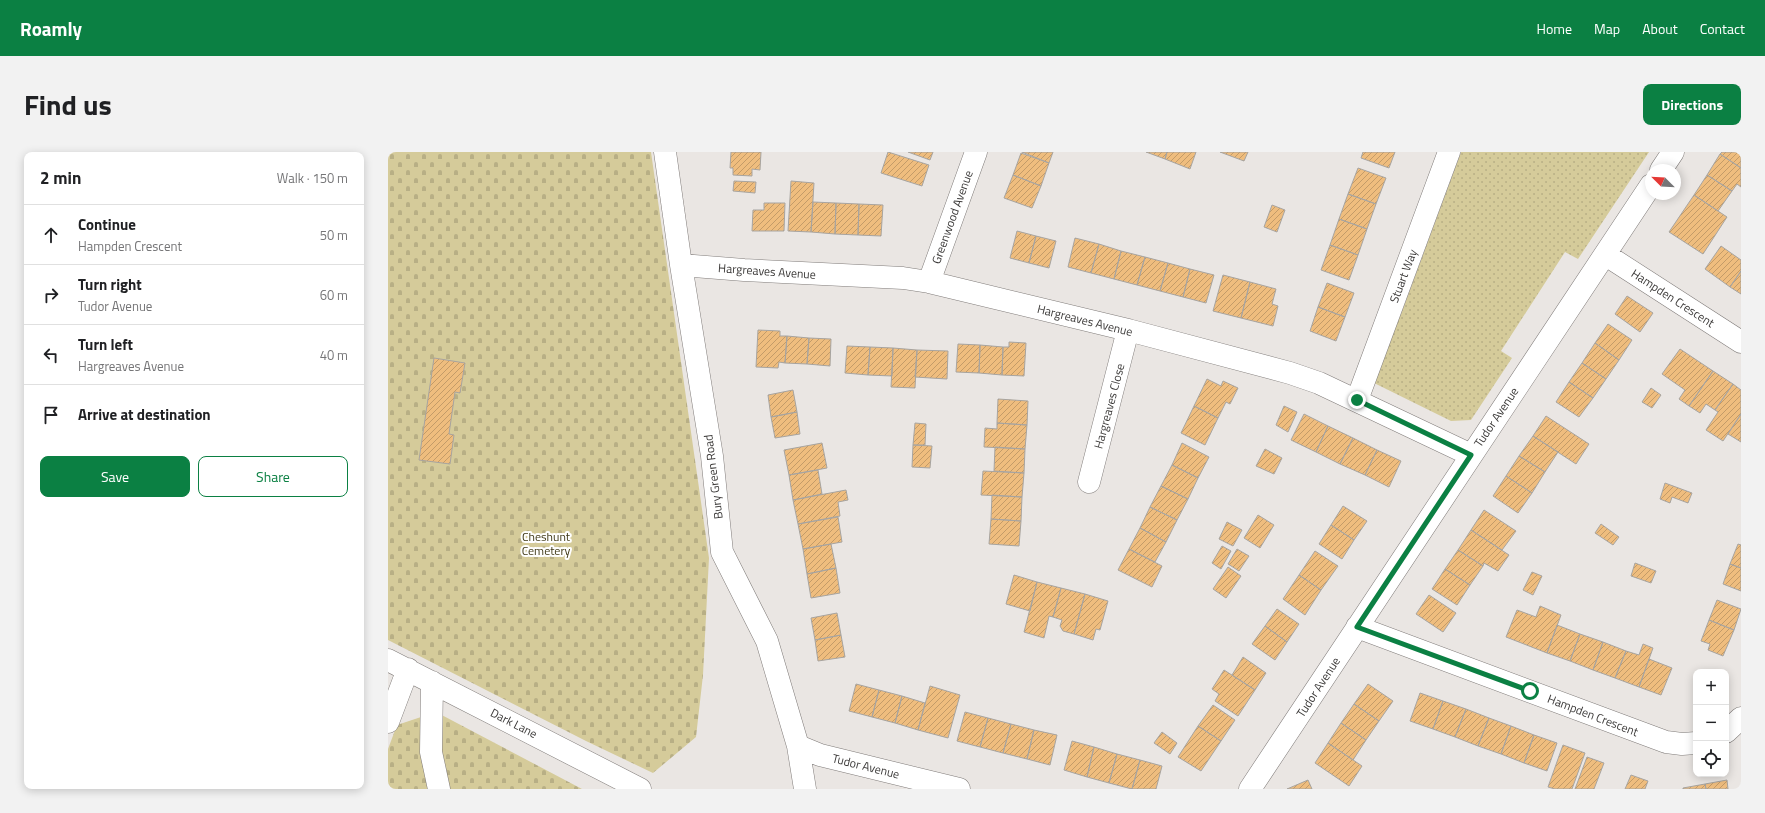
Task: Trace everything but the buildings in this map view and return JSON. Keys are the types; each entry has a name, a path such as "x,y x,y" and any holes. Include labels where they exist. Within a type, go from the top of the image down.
{"street":[{"name":"Bury Green Road","path":"665,152 681,265 712,456 722,552 767,641 798,746 805,789"},
{"name":"Greenwood Avenue","path":"929,282 976,152"},
{"name":"Stuart Way","path":"1357,400 1450,152"},
{"path":"1665,164 1673,152"},
{"name":"Tudor Avenue","path":"1250,789 1645,194"},
{"name":"Hampden Crescent","path":"1606,255 1741,342"},
{"name":"Hargreaves Avenue","path":"681,265 744,270 903,278 929,282 1128,330 1290,372 1357,400 1471,455"},
{"name":"Hargreaves Close","path":"1089,482 1128,330"},
{"name":"Hampden Crescent","path":"1357,627 1666,742 1682,744 1693,743"},
{"name":"Dark Lane","path":"388,660 424,673 640,789"},
{"path":"388,722 424,673"},
{"path":"424,673 431,752 439,789"},
{"path":"1729,729 1741,718"},
{"name":"Tudor Avenue","path":"798,746 820,755 959,789"}],"green space":[{"name":"Cheshunt Cemetery","path":"388,152 651,152 709,558 703,675 696,737 653,773 586,741 388,640"},
{"path":"1461,152 1649,152 1578,259 1565,252 1501,351 1512,358 1471,420 1451,421 1370,381 1393,315 1401,314"},
{"path":"436,712 582,789 388,789 388,749 397,725"}],"route":[{"path":"1357,400 1471,455 1357,627 1530,691"}]}
